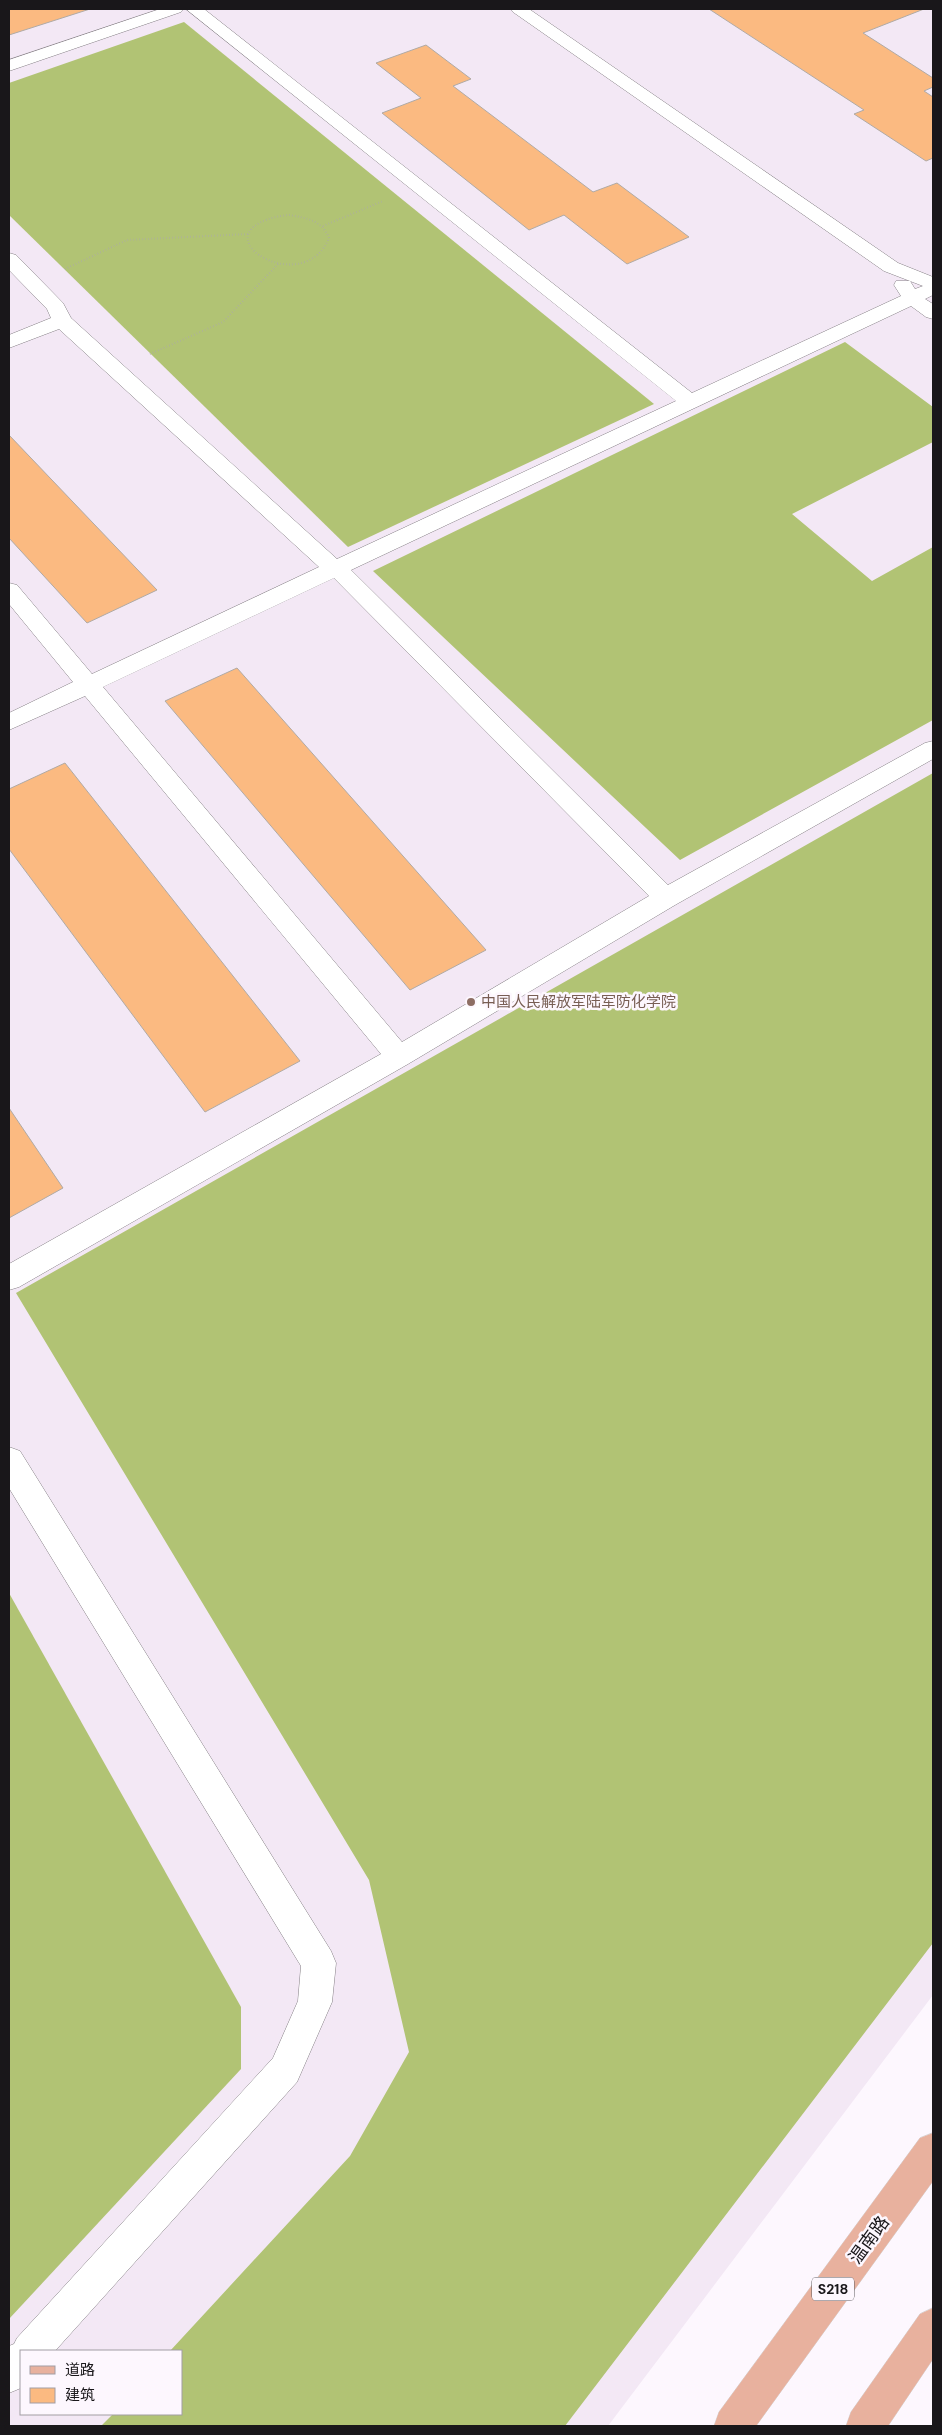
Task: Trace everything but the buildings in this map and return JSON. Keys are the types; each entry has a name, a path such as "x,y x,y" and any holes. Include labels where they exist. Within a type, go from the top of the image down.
{"main road":[{"name":"温南路","path":"734,2426 933,2151"},
{"path":"865,2426 933,2327"}],"street":[{"path":"9,66 175,9"},
{"path":"194,9 690,402"},
{"path":"519,9 891,267 933,283"},
{"path":"9,259 56,307 62,321 333,568 336,568 666,898"},
{"path":"891,267 912,298 933,314"},
{"path":"9,722 933,288"},
{"path":"9,342 62,321"},
{"path":"9,590 399,1057"},
{"path":"9,1278 399,1057 666,898 933,749"},
{"path":"9,1461 319,1963 315,2002 285,2070 31,2350"},
{"path":"9,2374 20,2361"}],"path":[{"path":"323,226 418,186"},
{"path":"289,216 314,220 329,233 330,241 326,248 318,255 294,263 280,263 257,256 250,249 247,242 248,234 254,227 264,221 289,216"},
{"path":"33,284 127,240 248,234"},
{"path":"115,369 223,322 280,263"}],"shaded area":[{"name":"中国人民解放军陆军防化学院","path":"9,9 933,9 933,1995 608,2426 9,2426"}],"green space":[{"path":"184,22 654,404 348,547 9,215 9,83"},
{"path":"845,342 933,407 933,442 792,514 872,581 933,547 933,720 680,860 373,571"},
{"path":"933,773 933,1943 565,2426 101,2426 112,2415 182,2415 182,2350 171,2350 350,2156 409,2052 369,1880 16,1293"},
{"path":"9,1593 241,2007 241,2069 9,2319"}],"place":[{"name":"中国人民解放军陆军防化学院","path":"471,1002"}]}
